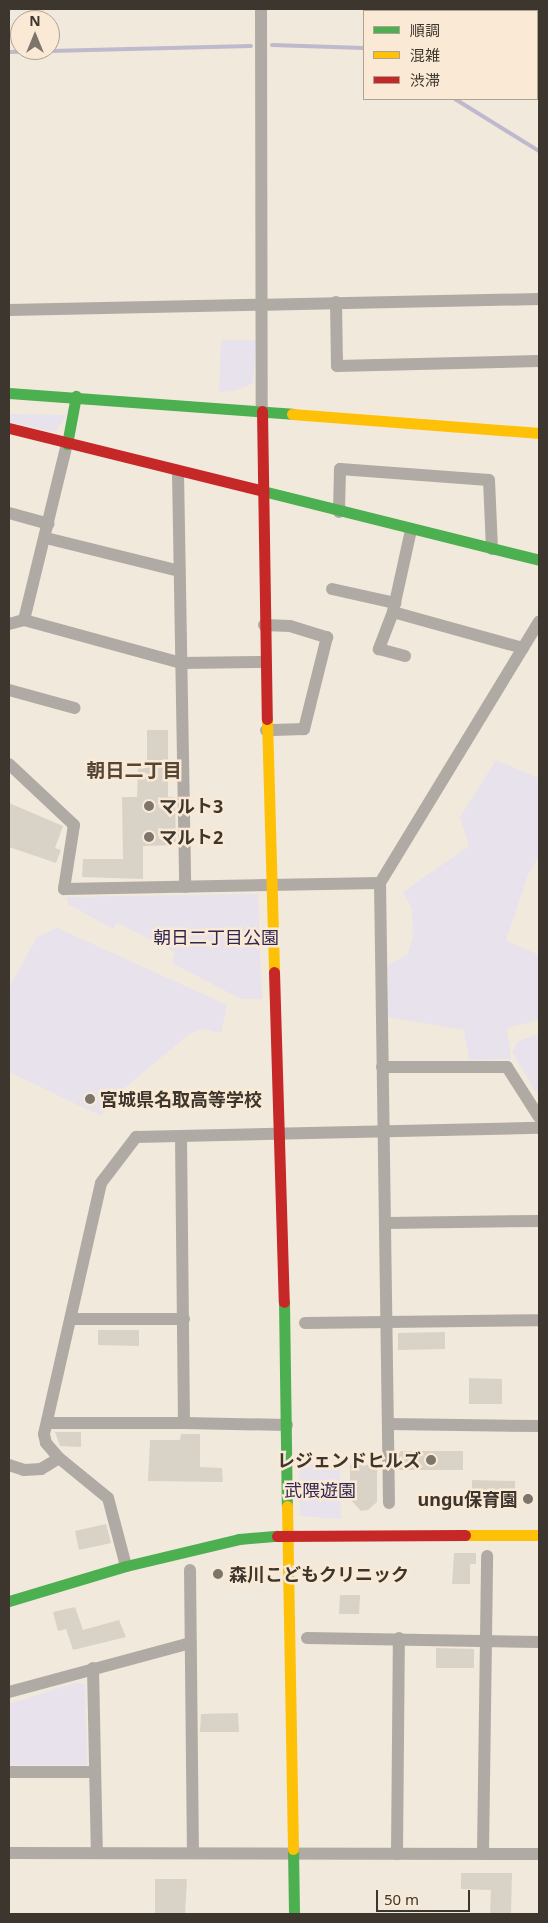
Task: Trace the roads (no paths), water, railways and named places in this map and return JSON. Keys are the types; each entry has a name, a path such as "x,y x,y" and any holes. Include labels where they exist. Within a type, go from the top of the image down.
{"street":[{"path":"261,9 264,662 270,886 282,1135 295,1854 294,1914"},
{"path":"9,310 539,298"},
{"path":"336,302 337,366 539,361"},
{"path":"9,393 76,396 539,432"},
{"path":"24,620 46,538 76,396"},
{"path":"9,428 178,472 539,560"},
{"path":"339,512 340,469 489,480 492,549"},
{"path":"178,472 178,571 186,887"},
{"path":"9,513 49,524"},
{"path":"405,656 379,649 394,608 411,530"},
{"path":"46,538 178,571"},
{"path":"332,589 523,648"},
{"path":"9,624 24,620 181,662 264,662"},
{"path":"389,1503 390,1424 380,883 539,621"},
{"path":"264,625 290,626 328,637 304,729 266,730"},
{"path":"9,690 75,708"},
{"path":"9,764 74,825 64,888 380,883"},
{"path":"382,1066 508,1067 539,1117"},
{"path":"126,1566 108,1498 59,1458 46,1443 46,1423 101,1183 136,1137 539,1128"},
{"path":"181,1136 184,1423"},
{"path":"387,1223 539,1221"},
{"path":"71,1319 184,1319"},
{"path":"305,1323 539,1320"},
{"path":"46,1423 287,1425"},
{"path":"390,1424 539,1426"},
{"path":"9,1465 24,1470 41,1469 59,1458"},
{"path":"9,1601 126,1566 239,1539 289,1535 539,1535"},
{"path":"484,1854 487,1556"},
{"path":"190,1570 193,1853"},
{"path":"307,1638 399,1638 539,1642"},
{"path":"397,1854 399,1638"},
{"path":"9,1692 191,1643"},
{"path":"93,1668 97,1852"},
{"path":"9,1772 96,1772"},
{"path":"9,1852 539,1854"}],"waterway":[{"path":"272,45 363,48"},
{"path":"9,52 251,46"},
{"path":"457,100 539,151"}],"place":[{"name":"マルト3","path":"149,806"},
{"name":"マルト2","path":"149,837"},
{"name":"宮城県名取高等学校","path":"90,1099"},
{"name":"レジェンドヒルズ","path":"431,1460"},
{"name":"ungu保育園","path":"528,1499"},
{"name":"森川こどもクリニック","path":"218,1574"}],"district":[{"name":"朝日二丁目","path":"134,771"}],"park label":[{"name":"朝日二丁目公園","path":"216,937"},
{"name":"武隈遊園","path":"320,1490"}]}
